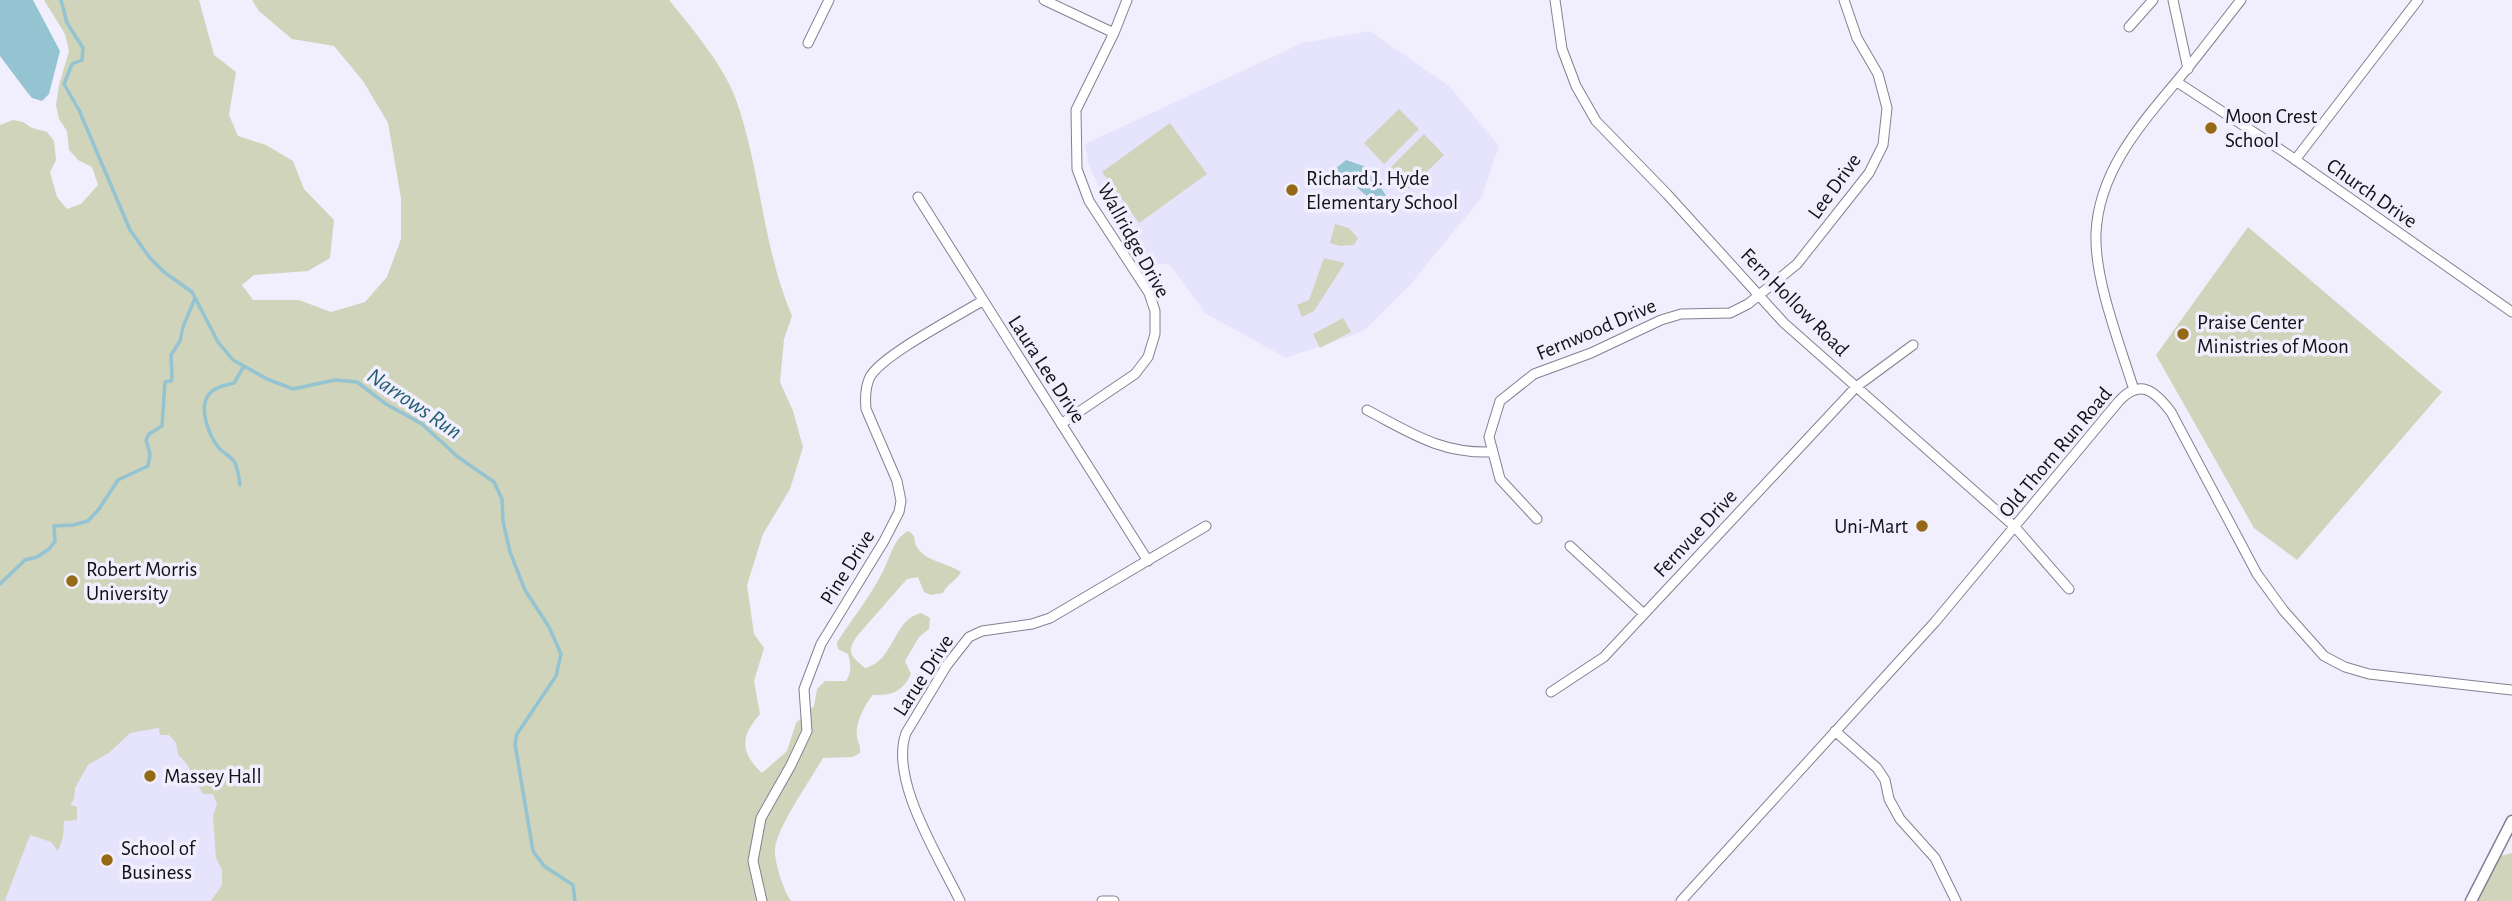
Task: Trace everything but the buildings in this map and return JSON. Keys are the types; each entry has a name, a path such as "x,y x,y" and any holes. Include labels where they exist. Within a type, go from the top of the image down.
{"street":[{"path":"808,43 829,0"},
{"path":"1044,0 1114,33"},
{"name":"Wallridge Drive","path":"1061,424 1135,374 1148,357 1155,334 1155,311 1149,293 1089,201 1077,169 1076,110 1127,0"},
{"name":"Fern Hollow Road","path":"1555,0 1562,48 1576,86 1596,121 1761,295 1784,323 2015,527 2069,589"},
{"name":"Lee Drive","path":"1761,295 1797,264 1869,173 1883,145 1886,108 1878,74 1857,38 1844,0"},
{"path":"2129,27 2153,0"},
{"path":"2173,0 2188,69"},
{"path":"2134,390 2103,283 2096,233 2101,205 2121,156 2147,116 2188,69 2241,0"},
{"path":"2295,160 2418,0"},
{"name":"Church Drive","path":"2177,82 2295,160 2512,312"},
{"name":"Laura Lee Drive","path":"918,197 1148,561"},
{"name":"Fernwood Drive","path":"1537,519 1500,479 1489,437 1500,401 1534,374 1661,320 1681,314 1730,313 1761,295"},
{"name":"Pine Drive","path":"762,901 753,861 761,818 807,731 804,689 821,644 894,524 901,501 897,481 869,419 866,387 876,369 885,360 982,301"},
{"name":"Fernvue Drive","path":"1551,692 1604,657 1856,387 1913,345"},
{"name":"Old Thorn Run Road","path":"1681,901 1935,622 2119,401 2134,390 2143,388 2151,391 2171,412 2257,573 2284,611 2324,656 2345,667 2369,674 2512,690"},
{"path":"1367,410 1434,444 1468,453 1493,452"},
{"name":"Larue Drive","path":"960,901 905,782 901,753 911,723 953,655 969,637 982,631 1032,624 1050,618 1206,526"},
{"path":"1570,546 1644,614"},
{"path":"1835,731 1881,774 1889,799 1900,818 1935,858 1956,901"},
{"path":"2471,901 2512,821"},
{"path":"1102,901 1114,901"}],"shaded area":[{"name":"Richard J. Hyde Elementary School","path":"1370,31 1449,86 1499,146 1482,197 1410,285 1364,331 1286,358 1205,313 1169,264 1143,265 1097,184 1088,163 1085,144 1302,43"},
{"name":"Robert Morris University","path":"0,409 294,901 0,901"}],"green space":[{"path":"44,0 199,0 214,55 236,72 229,115 238,136 266,145 293,161 304,189 334,220 330,258 308,271 254,275 242,285 253,300 299,300 331,312 365,302 387,277 401,239 401,198 388,123 363,81 334,46 292,39 259,11 252,0 669,0 715,59 735,97 751,151 774,262 792,316 784,339 780,382 793,411 803,447 790,489 763,534 747,585 754,634 764,648 754,681 760,714 749,730 745,744 750,758 762,773 787,751 796,723 814,706 817,689 825,681 846,681 850,671 849,658 848,654 838,649 837,642 875,586 900,537 909,531 925,555 961,572 943,593 931,595 924,592 918,577 907,579 857,636 852,646 852,654 865,668 882,657 911,617 921,613 930,618 929,629 919,637 905,661 911,674 908,680 896,691 886,695 873,695 864,708 857,732 860,753 853,757 823,758 782,828 775,855 780,876 791,901 211,901 222,885 222,870 216,858 213,816 217,804 213,794 203,794 189,768 178,755 176,743 169,735 160,735 159,728 130,733 110,752 88,765 75,788 74,799 70,805 77,807 77,820 64,821 63,837 58,851 51,842 30,835 6,901 0,901 0,125 13,120 47,132 54,141 56,160 50,172 57,197 67,209 81,204 98,185 92,167 78,160 69,150 67,131 59,119 56,105 69,51 65,34"},
{"path":"1399,109 1419,129 1384,164 1364,143"},
{"path":"1170,123 1207,174 1139,223 1102,172"},
{"path":"1424,134 1444,155 1409,189 1389,169"},
{"path":"1335,224 1349,228 1358,238 1354,245 1340,246 1330,243"},
{"path":"2248,227 2442,392 2297,560 2254,528 2156,355"},
{"path":"1324,258 1345,263 1314,311 1302,317 1297,305 1309,300"},
{"path":"1343,318 1351,332 1320,348 1313,334"},
{"path":"2512,853 2512,901 2471,901 2493,858"}],"water":[{"path":"0,0 33,0 60,51 49,94 42,101 32,98 0,56"},
{"path":"1346,160 1369,168 1388,199 1381,208 1335,169"}],"waterway":[{"name":"Narrows Run","path":"61,0 67,23 83,48 82,60 72,64 64,84 79,110 130,230 150,258 192,292 218,342 233,360 267,379 293,389 335,380 357,382 386,404 422,424 458,457 494,482 502,499 503,521 510,552 525,590 549,627 561,654 556,676 517,734 515,744 533,851 544,866 573,885 575,901"},
{"path":"0,584 25,560 37,557 49,549 55,541 54,526 88,521 118,480 148,466 150,454 146,440 149,434 162,426 165,382 171,381 172,378 171,355 180,341 195,298"},
{"path":"240,485 235,463 219,448 212,436 206,422 205,407 209,394 234,383 244,366"}],"place":[{"name":"Moon Crest School","path":"2211,128"},
{"name":"Richard J. Hyde Elementary School","path":"1292,190"},
{"name":"Praise Center Ministries of Moon","path":"2183,334"},
{"name":"Uni-Mart","path":"1922,526"},
{"name":"Robert Morris University","path":"72,581"},
{"name":"Massey Hall","path":"150,776"},
{"name":"School of Business","path":"107,860"}]}
